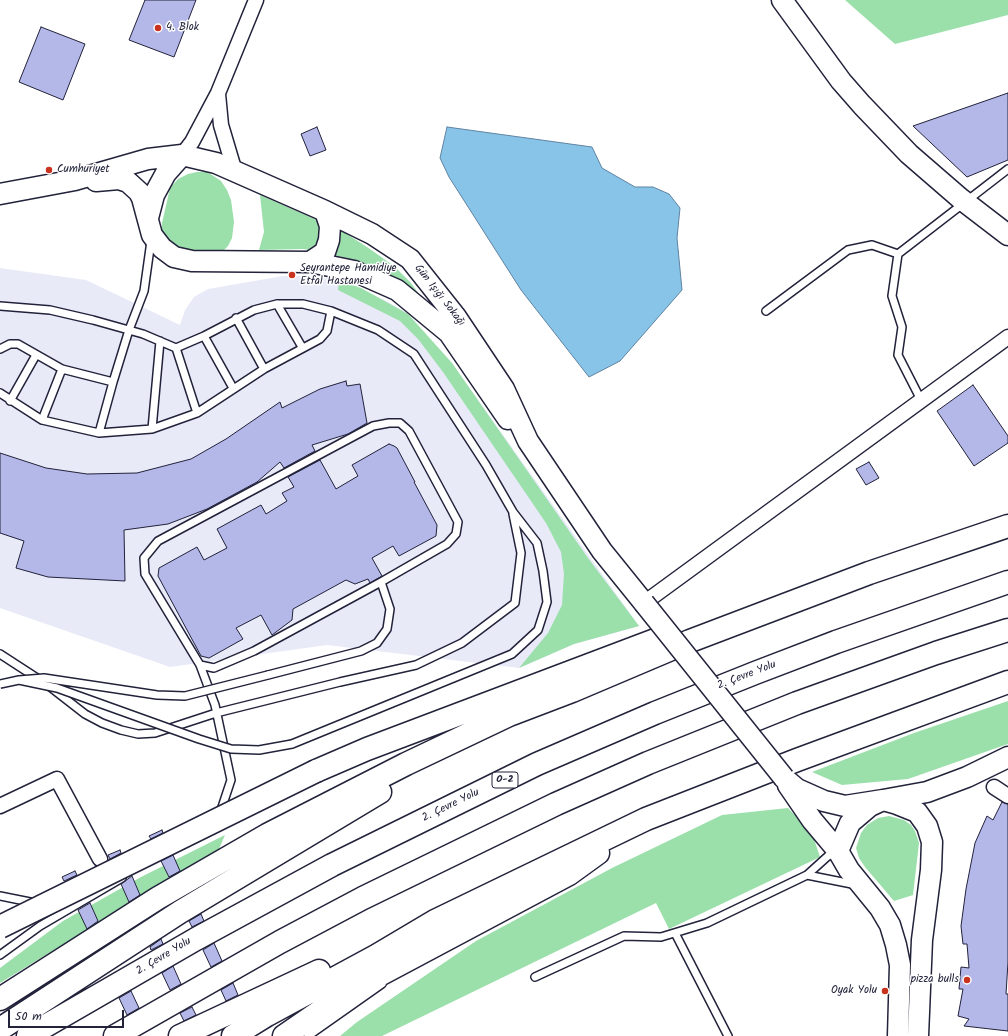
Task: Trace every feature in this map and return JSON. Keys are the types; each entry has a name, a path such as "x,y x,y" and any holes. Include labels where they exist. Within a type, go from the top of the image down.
{"highway":[{"path":"0,999 158,898 267,835 413,761 509,715 572,691 676,646 735,623 869,573 1008,526"},
{"name":"2. Çevre Yolu","path":"28,1036 196,939 332,865 537,764 755,672 1008,582"},
{"path":"0,927 316,771 367,749 660,638 706,627 735,623"},
{"path":"115,1036 266,949 363,898 556,804 648,763 797,703 936,653 1008,630"},
{"path":"233,1036 267,1015 376,956 435,921 646,820 797,760 1008,682"},
{"path":"0,1029 180,912 314,830 369,798 462,749 512,725 572,691"},
{"path":"284,1036 310,1026 351,990 416,954 569,874 646,820"},
{"path":"180,1036 390,936 435,921"}],"street":[{"path":"150,226 154,195 166,172 192,142 218,93 256,0"},
{"path":"782,0 842,81 862,105 909,154 1008,235"},
{"path":"218,93 220,125 235,172"},
{"path":"0,194 75,180 148,159 182,155"},
{"name":"Gün Işığı Sokağı","path":"182,155 216,164 325,211 372,234 410,259 456,317 504,389 528,441"},
{"name":"Gün Işığı Sokağı","path":"75,180 92,182 119,179 128,182 139,192 150,226 162,248 174,258 184,260 310,262 354,271 368,276 397,290 416,305 449,333 507,418 528,441 602,551 784,778"},
{"path":"310,262 325,252 329,240 330,226 325,211"},
{"path":"644,603 1008,337"},
{"path":"784,778 797,789 824,801 845,806 927,792 967,777 1008,757"},
{"path":"784,778 812,820 838,851 849,870 880,908 890,926 896,944 900,965 898,1036"},
{"path":"0,806 58,779 100,859"},
{"path":"994,787 1008,796"},
{"path":"838,851 850,823 860,813 883,800 917,812 927,826 932,842 931,870 922,940 918,1036"}],"lane":[{"path":"921,400 898,355 902,328 892,296 898,254 1008,169"},
{"path":"99,433 129,330 144,291 150,226"},
{"path":"766,311 848,250 872,245 898,254"},
{"path":"0,306 50,310 129,330 176,348 204,336 236,318 254,310 278,304 303,304 331,311 378,330 414,354 486,465 513,512 537,543 543,571 547,602 538,630 512,654 292,744 259,750 231,749 198,740 57,688 19,680"},
{"path":"278,304 302,347"},
{"path":"0,394 42,420 99,433 152,429 197,412 264,369 302,347 320,339 327,331 331,311"},
{"path":"236,318 264,369"},
{"path":"204,336 233,388"},
{"path":"152,429 160,341"},
{"path":"0,349 10,344 18,344 62,369 113,382"},
{"path":"176,348 197,412"},
{"path":"10,401 36,355"},
{"path":"42,420 62,369"},
{"path":"149,863 216,823 231,780 215,704 200,665 145,574 144,558 158,541 373,426 389,423 400,423 409,431 458,522 456,534 447,544 381,582 254,651 214,668 200,665"},
{"path":"0,654 63,696 85,714 102,724 138,734 155,733 216,713 340,682 416,665 462,643 515,603 521,553 513,512"},
{"path":"0,684 19,680 44,678 157,695 185,696 361,651 377,643 387,629 390,610 381,582"},
{"path":"535,977 624,936 661,937 707,924 807,875 828,856 838,851"},
{"path":"0,955 40,926 128,875"},
{"path":"807,875 863,886"},
{"path":"0,896 45,904"},
{"path":"675,933 728,1036"}],"shaded area":[{"path":"0,268 86,280 180,325 185,310 194,297 208,289 283,276 310,276 339,280 385,300 408,314 452,363 639,626 574,644 519,668 327,645 170,667 0,608"}],"green space":[{"path":"845,0 1008,0 1008,15 895,44"},
{"path":"207,172 212,175 221,181 227,190 231,200 234,222 232,238 228,246 219,255 184,259 162,233 162,223 170,188 178,179 188,174"},
{"path":"260,195 342,231 394,266 411,283 421,297 379,271 347,258 304,249 259,250 264,232"},
{"path":"339,280 361,288 408,314 452,363 588,558 639,626 574,644 519,668 548,633 562,605 564,574 561,552 546,523 443,372 418,339 400,321 338,290"},
{"path":"1008,701 1008,744 908,779 842,785 812,772 914,733"},
{"path":"788,808 812,833 820,857 669,929 656,903 382,1036 340,1036 357,1022 476,941 612,868 722,815"},
{"path":"889,816 904,820 911,825 915,831 919,843 913,895 894,901 865,867 859,858 856,848 861,833 867,825 878,818"},
{"path":"225,835 219,849 0,983 0,968 63,921 141,877"}],"water":[{"path":"447,127 592,147 602,168 635,187 653,187 669,194 680,208 677,238 682,290 620,361 589,377 521,290 449,177 440,158"}],"building":[{"name":"4. Blok","path":"145,0 196,0 174,57 129,40"},
{"path":"41,27 85,44 63,100 19,82"},
{"path":"1008,93 1008,160 967,177 913,126"},
{"path":"317,127 326,150 310,156 301,134"},
{"path":"346,381 347,386 360,384 367,423 348,434 312,445 315,451 284,468 280,462 257,482 207,509 168,524 124,530 125,581 48,577 16,568 24,541 0,533 0,453 46,468 87,474 137,473 191,459 226,439 280,402 282,408 320,389"},
{"path":"973,385 1008,436 1008,443 974,466 937,411"},
{"path":"389,444 397,448 437,525 436,536 399,556 393,546 372,558 382,576 370,583 368,579 355,584 346,580 293,609 292,620 272,635 261,615 236,628 243,639 209,658 201,656 158,576 159,568 197,547 204,560 227,548 217,529 261,505 266,514 287,501 282,493 294,487 288,477 320,460 336,489 358,476 352,465"},
{"path":"869,462 879,478 866,485 856,469"},
{"path":"1002,802 1008,804 1008,962 1006,994 1008,994 1008,1031 964,1026 969,1019 958,1016 963,989 959,989 961,967 969,968 967,944 963,944 961,926 966,889 975,843 987,816 993,820"},
{"path":"162,830 163,833 151,839 149,836"},
{"path":"120,850 121,853 110,859 108,855"},
{"path":"173,855 180,871 169,877 161,861"},
{"path":"75,871 77,875 64,881 62,877"},
{"path":"132,876 140,895 129,902 121,884"},
{"path":"90,903 98,921 87,929 78,910"},
{"path":"201,914 204,921 192,927 189,921"},
{"path":"161,939 163,944 151,950 150,947"},
{"path":"214,943 222,961 211,967 203,950"},
{"path":"173,966 181,984 170,990 162,973"},
{"path":"233,983 238,995 226,1001 221,990"},
{"path":"131,991 139,1008 127,1015 119,998"},
{"path":"192,1007 196,1015 184,1021 180,1013"}],"place":[{"name":"4. Blok","path":"158,28"},
{"name":"Cumhuriyet","path":"49,170"},
{"name":"Seyrantepe Hamidiye Etfal Hastanesi","path":"292,275"},
{"name":"pizza bulls","path":"967,980"},
{"name":"Oyak Yolu","path":"885,991"}]}
